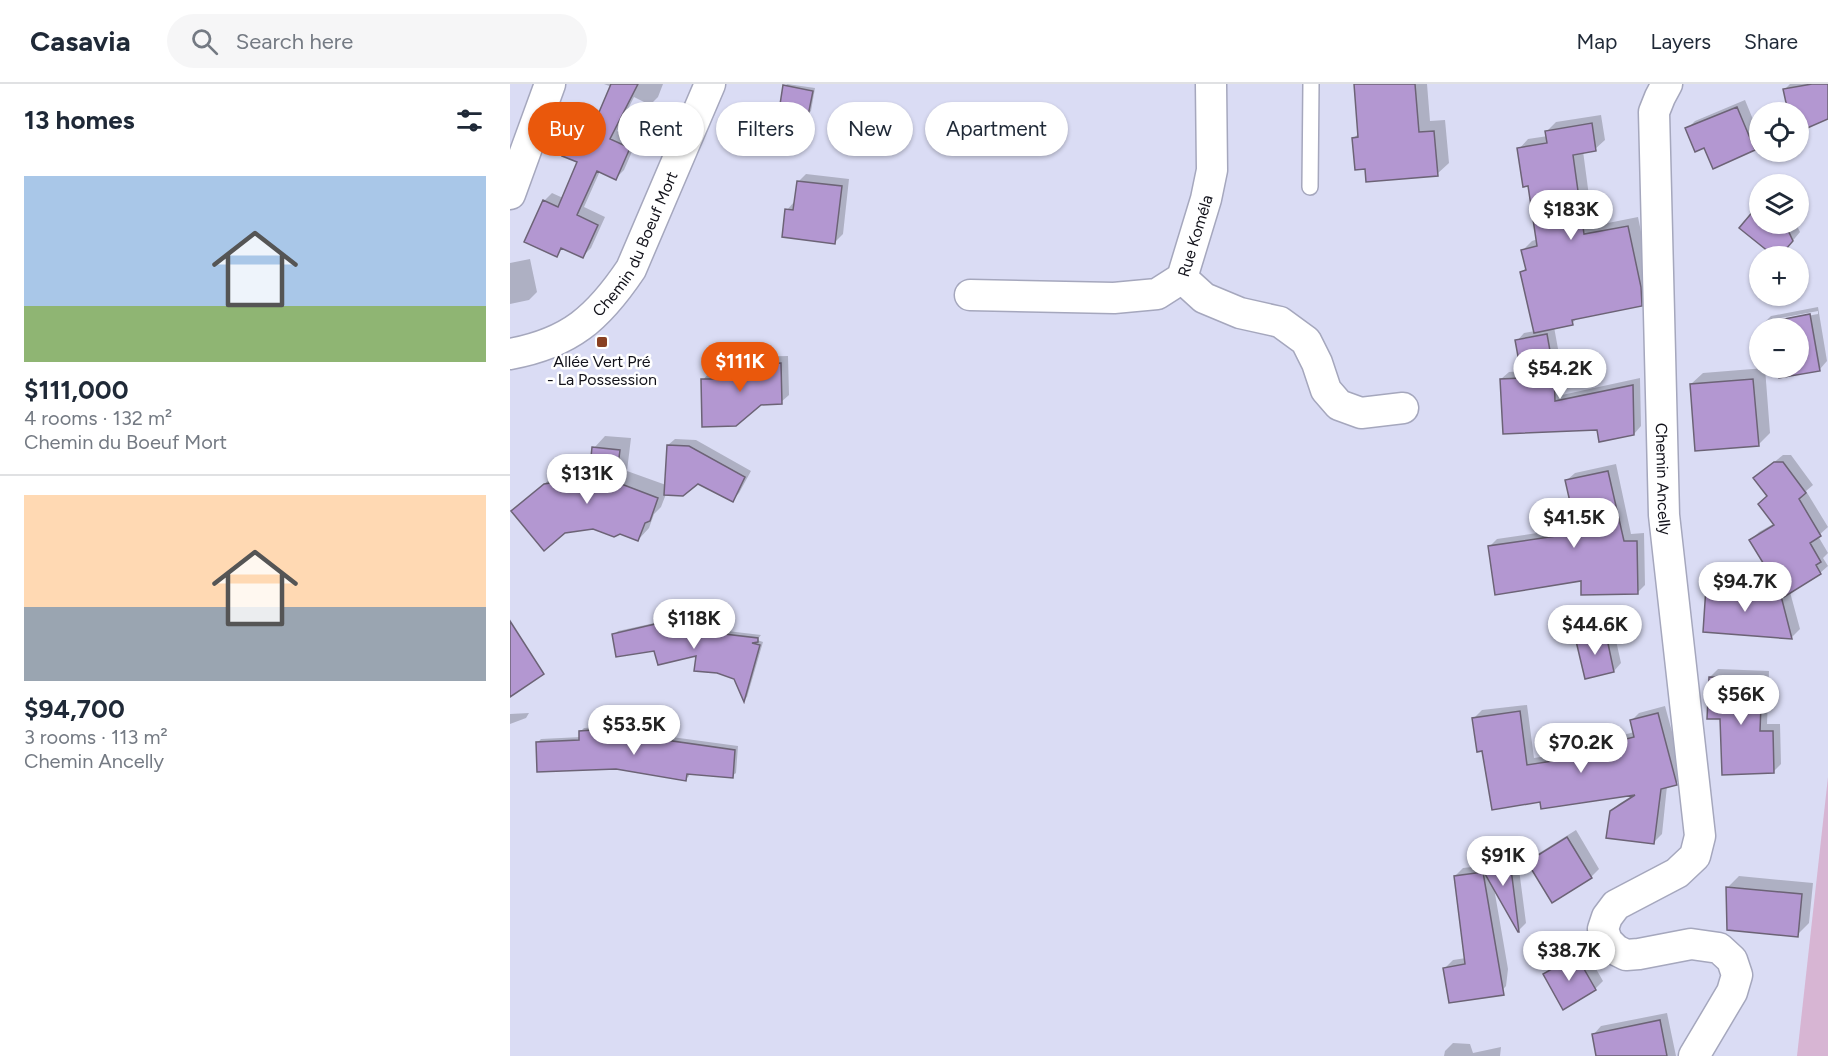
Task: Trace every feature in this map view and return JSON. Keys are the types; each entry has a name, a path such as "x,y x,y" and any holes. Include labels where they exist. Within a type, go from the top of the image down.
{"street":[{"path":"510,194 550,84"},
{"name":"Chemin du Boeuf Mort","path":"510,354 534,350 561,338 588,321 613,296 631,269 710,84"},
{"name":"Rue Koméla","path":"970,295 1114,298 1156,294 1182,278 1206,199 1212,170 1211,84"},
{"name":"Chemin Ancelly","path":"1667,84 1654,112 1664,515 1700,836 1695,856 1677,873 1616,905 1607,917 1603,929 1607,941 1616,950 1626,955 1691,944 1719,948 1732,960 1737,975 1732,992 1694,1056"},
{"path":"1182,278 1204,298 1240,313 1280,322 1306,341 1317,363 1326,390 1339,405 1361,413 1404,408"}],"lane":[{"path":"1310,188 1311,84"}],"shaded area":[{"path":"1828,777 1828,1056 1797,1056"}],"building":[{"path":"611,84 638,84 629,102 618,102 618,123 610,139 618,143 618,156 626,156 616,180 597,171 577,215 598,225 583,258 561,248 557,257 524,242 543,200 558,207 577,162 562,156 606,156 606,102 603,102"},
{"path":"1354,84 1415,84 1419,132 1434,131 1438,176 1366,182 1365,169 1355,170 1352,138 1358,137"},
{"path":"1828,84 1828,119 1809,127 1809,102 1786,102 1783,89"},
{"path":"783,85 813,91 811,102 780,102"},
{"path":"1737,107 1749,136 1749,153 1713,169 1704,148 1695,152 1685,128"},
{"path":"1592,123 1596,151 1573,155 1584,234 1628,226 1641,287 1642,306 1572,320 1573,325 1534,333 1520,272 1526,270 1521,250 1537,246 1528,186 1523,187 1517,148 1547,143 1545,131"},
{"path":"797,181 842,186 835,244 782,237 785,209 793,210"},
{"path":"1749,216 1749,234 1790,234 1793,241 1789,246 1762,246 1739,228"},
{"path":"1810,314 1820,371 1809,373 1809,318 1790,318"},
{"path":"1547,334 1554,373 1555,401 1633,385 1634,435 1599,442 1597,430 1503,434 1500,379 1522,378 1515,340"},
{"path":"781,363 782,404 761,405 736,426 702,427 701,379 717,379 735,364"},
{"path":"1753,379 1759,446 1695,451 1690,384"},
{"path":"667,445 689,446 745,477 733,502 698,484 683,496 664,495"},
{"path":"592,447 620,450 616,482 658,498 650,521 645,523 638,541 620,534 614,537 593,529 565,533 544,551 511,511 544,484 589,477"},
{"path":"1774,462 1783,462 1806,493 1799,499 1821,536 1810,543 1821,562 1816,565 1821,574 1784,597 1749,540 1774,525 1758,504 1767,496 1753,478"},
{"path":"1608,471 1624,541 1637,541 1638,594 1581,595 1581,581 1495,595 1488,546 1577,533 1565,480"},
{"path":"1706,587 1780,592 1792,639 1703,632"},
{"path":"510,621 544,674 510,697"},
{"path":"664,622 665,627 758,638 758,642 752,643 760,645 744,702 734,679 717,673 694,671 696,656 658,665 654,651 616,657 612,634"},
{"path":"1606,634 1614,672 1585,679 1576,641"},
{"path":"1709,677 1762,678 1760,731 1773,731 1774,773 1722,775 1720,719 1707,719"},
{"path":"1520,711 1527,765 1598,754 1596,747 1634,737 1630,720 1658,713 1677,785 1661,789 1654,844 1606,838 1610,811 1635,795 1541,809 1540,802 1492,810 1482,751 1477,752 1472,718"},
{"path":"621,728 633,747 630,735 735,750 733,778 687,774 686,781 616,769 537,772 536,742 579,740 579,731"},
{"path":"1567,837 1592,878 1552,903 1527,862"},
{"path":"1510,861 1519,932 1480,865"},
{"path":"1483,872 1504,995 1449,1003 1443,968 1465,964 1454,876"},
{"path":"1726,887 1802,894 1798,937 1727,930"},
{"path":"1576,955 1596,990 1563,1010 1543,974"},
{"path":"1660,1020 1667,1056 1596,1056 1592,1034"}],"place":[{"name":"Allée Vert Pré - La Possession","path":"602,342"}]}
